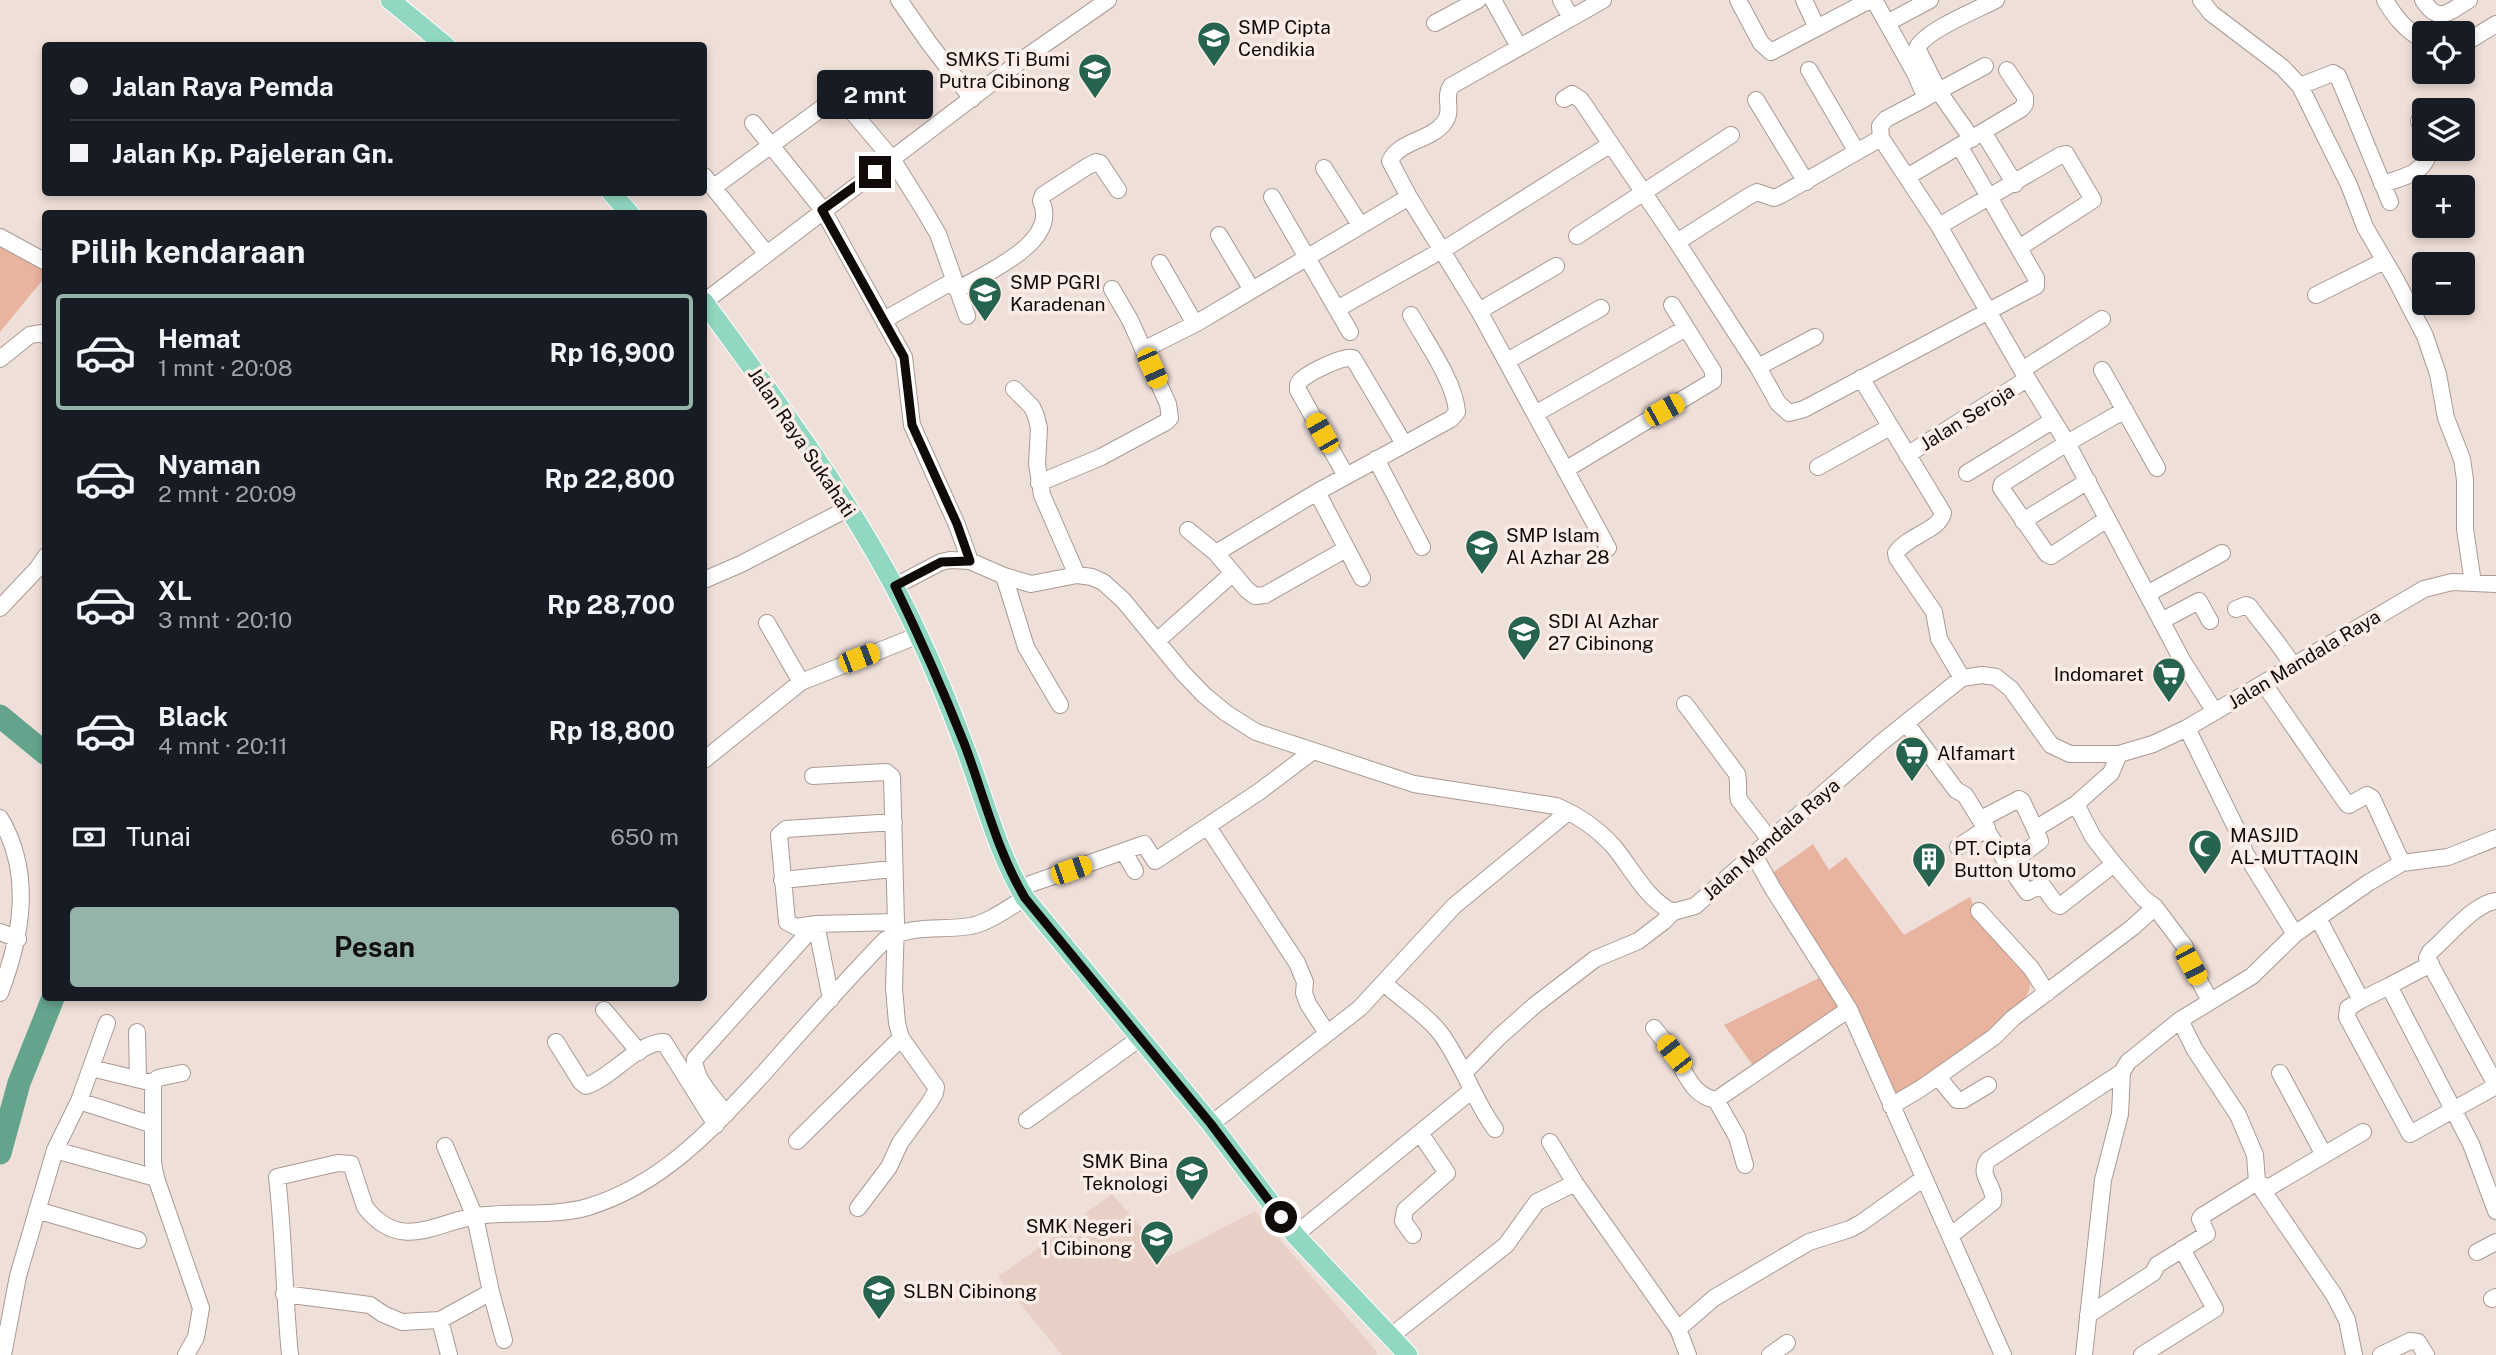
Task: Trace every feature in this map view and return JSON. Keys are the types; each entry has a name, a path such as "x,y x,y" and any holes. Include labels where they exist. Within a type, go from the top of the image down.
{"main road":[{"path":"390,0 441,42"},
{"path":"614,196 627,210"},
{"name":"Jalan Raya Sukahati","path":"707,306 849,508 895,586 919,635 964,744 996,838 1022,893 1211,1124 1295,1235 1399,1348"}],"street":[{"path":"899,0 972,99"},
{"path":"707,300 822,210 1108,0"},
{"path":"1435,23 1478,0"},
{"path":"1493,0 1520,47"},
{"path":"1561,0 1571,18"},
{"path":"1603,0 1451,86 1447,96 1451,108 1445,122 1429,135 1401,149 1392,157 1391,166 1479,311 1608,548"},
{"path":"1738,0 1768,51 1774,51 1872,0 1933,95 2015,184"},
{"path":"1804,0 1817,28"},
{"path":"1888,23 1930,0"},
{"path":"1933,95 1917,52 1918,44 1996,0"},
{"path":"2201,0 2211,13 2282,66 2300,86 2349,185 2365,227 2396,280 2433,356 2444,411 2462,459 2465,529 2473,583"},
{"path":"2385,0 2395,16 2412,33"},
{"path":"2423,0 2432,13 2442,15 2469,0"},
{"path":"2475,37 2496,24"},
{"path":"1985,66 1886,119 1880,126 1881,138 1939,226 2067,443 2182,660 2215,712"},
{"path":"1808,70 1857,152"},
{"path":"1908,177 2025,104 2025,97 2007,70"},
{"path":"2300,86 2333,73 2338,76 2389,202"},
{"path":"1563,99 1572,94 1576,96 1611,144 1677,242 1778,403 1789,413 1796,413 2036,286 2036,278 1989,199 1971,139"},
{"path":"1756,100 1806,182"},
{"path":"766,253 709,181 772,146 822,108 840,101 850,109 892,159 938,234 967,316"},
{"path":"753,123 822,210 904,357 912,425 957,524 970,561"},
{"path":"1577,236 1731,135"},
{"path":"1677,242 1757,192 1774,198 1881,138"},
{"path":"1337,309 1442,249 1611,144"},
{"path":"1939,226 2066,154 2093,200 2019,248"},
{"path":"2382,184 2410,175 2427,161"},
{"path":"884,320 1028,247 1045,222 1045,210 1041,201 1043,195 1088,166 1100,163 1118,190"},
{"path":"1324,167 1360,225"},
{"path":"1272,197 1350,332"},
{"path":"1143,350 1195,324 1409,197"},
{"path":"1219,235 1252,290"},
{"path":"0,237 42,260"},
{"path":"2316,295 2384,261"},
{"path":"1160,263 1195,324"},
{"path":"1479,311 1556,265"},
{"path":"1040,483 1101,457 1170,418 1168,404 1112,289"},
{"path":"1565,470 1713,382 1713,371 1672,304"},
{"path":"1507,361 1601,308"},
{"path":"1216,553 1317,492 1451,419 1457,412 1456,401 1450,388 1411,315"},
{"name":"Jalan Seroja","path":"1907,455 2102,319"},
{"path":"1535,414 1686,328"},
{"path":"0,359 30,335 42,333"},
{"path":"1758,368 1815,337"},
{"path":"1346,476 1298,390 1301,380 1321,368 1347,357 1353,358 1404,444"},
{"path":"2102,370 2157,468"},
{"path":"1861,378 1943,513 1937,525 1909,539 1896,553 1934,612 1939,639 1962,678"},
{"path":"1014,389 1032,407 1036,416 1039,428 1037,464 1042,495 1077,575"},
{"path":"2107,519 2051,556 2002,492 2002,484 2124,410"},
{"path":"1967,473 2052,421"},
{"path":"1818,467 1890,427"},
{"path":"1377,459 1422,547"},
{"path":"2023,521 2088,481"},
{"path":"1317,492 1362,578"},
{"path":"707,579 849,508"},
{"path":"1188,530 1216,553 1232,574 1255,596 1265,595 1346,549"},
{"path":"2147,594 2222,553"},
{"path":"895,586 941,562 970,561 1031,584 1084,574 1102,582 1123,600 1205,695 1244,725 1414,784 1556,806 1595,828 1614,847 1651,897 1672,912"},
{"path":"0,608 42,568"},
{"path":"1157,641 1232,574"},
{"path":"1004,576 1026,647 1060,705"},
{"name":"Jalan Mandala Raya","path":"1464,1073 1535,1005 1595,959 1637,941 1672,912 1695,906 1906,723 1962,678 1982,675 1996,677 2011,689 2051,745 2070,754 2119,754 2153,744 2187,728 2424,589 2452,582 2496,584"},
{"path":"2161,621 2199,601 2210,621"},
{"path":"2236,609 2246,604 2249,606 2271,638 2279,642 2293,666"},
{"path":"767,623 801,682"},
{"path":"707,758 801,682 919,635"},
{"path":"2264,684 2349,806 2367,795 2372,798 2402,863"},
{"path":"1685,704 1737,774 1740,785 1737,795 1739,800 1771,841"},
{"path":"1906,723 1956,790 1965,795 2027,892 2042,885 2060,906 2114,864"},
{"path":"2187,728 2238,832 2245,853 2295,934"},
{"path":"894,821 786,828 782,831 779,835 782,880 788,922 791,926 816,924 914,930 972,926 992,918 1022,893 1144,844 1155,861 1208,827 1313,751"},
{"path":"2035,829 2076,804 2111,773 2119,754"},
{"path":"813,776 888,773 891,777 896,928 894,988 901,1038 932,1080 935,1093 900,1143 889,1167 858,1208"},
{"path":"1958,846 2019,799 2040,841 2008,865"},
{"path":"2076,804 2093,837 2143,898 2155,907 2185,947 2191,965 2210,1001"},
{"path":"1211,1124 1360,1008 1454,906 1568,812"},
{"path":"0,818 17,854 21,878 18,939 0,993"},
{"path":"1208,827 1297,963 1305,982 1304,993 1308,1004 1327,1033"},
{"path":"1950,1236 1993,1202 1994,1192 1983,1174 1988,1160 2122,1072 2128,1062 2180,1020 2252,976 2295,934 2402,863 2448,857 2496,838"},
{"path":"1124,852 1135,871"},
{"path":"1754,855 1849,1009 2003,1355"},
{"path":"782,880 893,869"},
{"path":"2431,964 2361,1000 2348,1009 2347,1017 2410,1134 2496,1086 2431,964 2427,958 2472,912 2488,902 2496,901"},
{"path":"1891,1106 1994,1037 2013,1018 2133,928 2155,907"},
{"path":"1979,911 2031,968 2047,993"},
{"path":"2318,918 2361,1000"},
{"path":"816,924 831,999"},
{"path":"721,1119 694,1066 695,1059 816,924"},
{"path":"290,1355 284,1294 284,1242 277,1177 338,1163 351,1164 365,1207 376,1219 397,1230 419,1232 475,1217 569,1210 596,1204 645,1182 694,1146 896,928"},
{"path":"0,932 18,939"},
{"path":"1384,983 1439,1031 1495,1129"},
{"path":"2389,986 2471,1144 2496,1210"},
{"path":"1654,1028 1674,1054 1697,1092 1716,1100 1849,1009"},
{"path":"604,1010 639,1052"},
{"path":"2180,1020 2195,1050 2221,1085 2238,1115 2255,1156 2257,1182 2334,1296 2347,1320 2354,1355"},
{"path":"3,1355 18,1276 55,1150 79,1101 107,1023"},
{"path":"137,1032 153,1125 153,1163 156,1178 201,1308 196,1337 186,1355"},
{"path":"797,1141 901,1038"},
{"path":"1027,1120 1140,1038"},
{"path":"556,1042 586,1086 660,1041 668,1045 721,1119"},
{"path":"91,1068 146,1081 182,1073"},
{"path":"2084,1355 2104,1180 2120,1114 2122,1072"},
{"path":"2280,1073 2324,1155"},
{"path":"1938,1077 1957,1100 1963,1100 1989,1085"},
{"path":"1295,1235 1471,1091"},
{"path":"1716,1100 1737,1138 1745,1166"},
{"path":"79,1101 153,1125"},
{"path":"2257,1182 2268,1188 2363,1132"},
{"path":"1413,1235 1403,1221 1405,1210 1447,1173 1420,1133"},
{"path":"1550,1142 1575,1183 1678,1329 1688,1355"},
{"path":"445,1146 475,1217 504,1340"},
{"path":"55,1150 156,1178"},
{"path":"1678,1329 1714,1298 1810,1242 1850,1229 1924,1178"},
{"path":"2088,1315 2153,1273 2157,1265 2207,1234 2200,1219 2202,1216 2257,1182"},
{"path":"1399,1348 1506,1245 1536,1202 1575,1183"},
{"path":"37,1210 138,1240"},
{"path":"2477,1252 2496,1242"},
{"path":"2142,1355 2215,1310 2182,1249"},
{"path":"284,1294 370,1305 402,1322 440,1320 491,1293"},
{"path":"440,1320 449,1355"},
{"path":"2381,1355 2410,1341 2418,1342 2426,1355"},
{"path":"1770,1355 1787,1343"}],"shaded area":[{"path":"0,244 42,264 42,281 0,332"},
{"path":"1813,844 1829,870 1846,857 1904,935 1970,897 1978,918 2027,976 2029,982 2024,999 1992,1031 1893,1098 1771,874"},
{"path":"1823,976 1845,1009 1754,1067 1724,1025"},
{"name":"SMK Negeri 1 Cibinong","path":"1112,1194 1167,1257 1255,1211 1378,1353 1062,1355 998,1277"}],"waterway":[{"path":"0,716 42,751"},
{"path":"0,1153 19,1083 52,1001"}],"place":[{"name":"SMP Cipta Cendikia","path":"1214,68"},
{"name":"SMKS Ti Bumi Putra Cibinong","path":"1095,100"},
{"name":"SMP PGRI Karadenan","path":"985,323"},
{"name":"SMP Islam Al Azhar 28","path":"1482,576"},
{"name":"SDI Al Azhar 27 Cibinong","path":"1524,662"},
{"name":"Indomaret","path":"2169,704"},
{"name":"Alfamart","path":"1912,783"},
{"name":"MASJID AL-MUTTAQIN","path":"2205,876"},
{"name":"PT. Cipta Button Utomo","path":"1929,889"},
{"name":"SMK Bina Teknologi","path":"1192,1202"},
{"name":"SMK Negeri 1 Cibinong","path":"1157,1267"},
{"name":"SLBN Cibinong","path":"879,1321"}],"route":[{"path":"875,172 822,210 904,357 912,425 957,524 970,561 941,562 895,586 919,635 964,744 1011,875 1025,898 1211,1124 1281,1217"}]}
